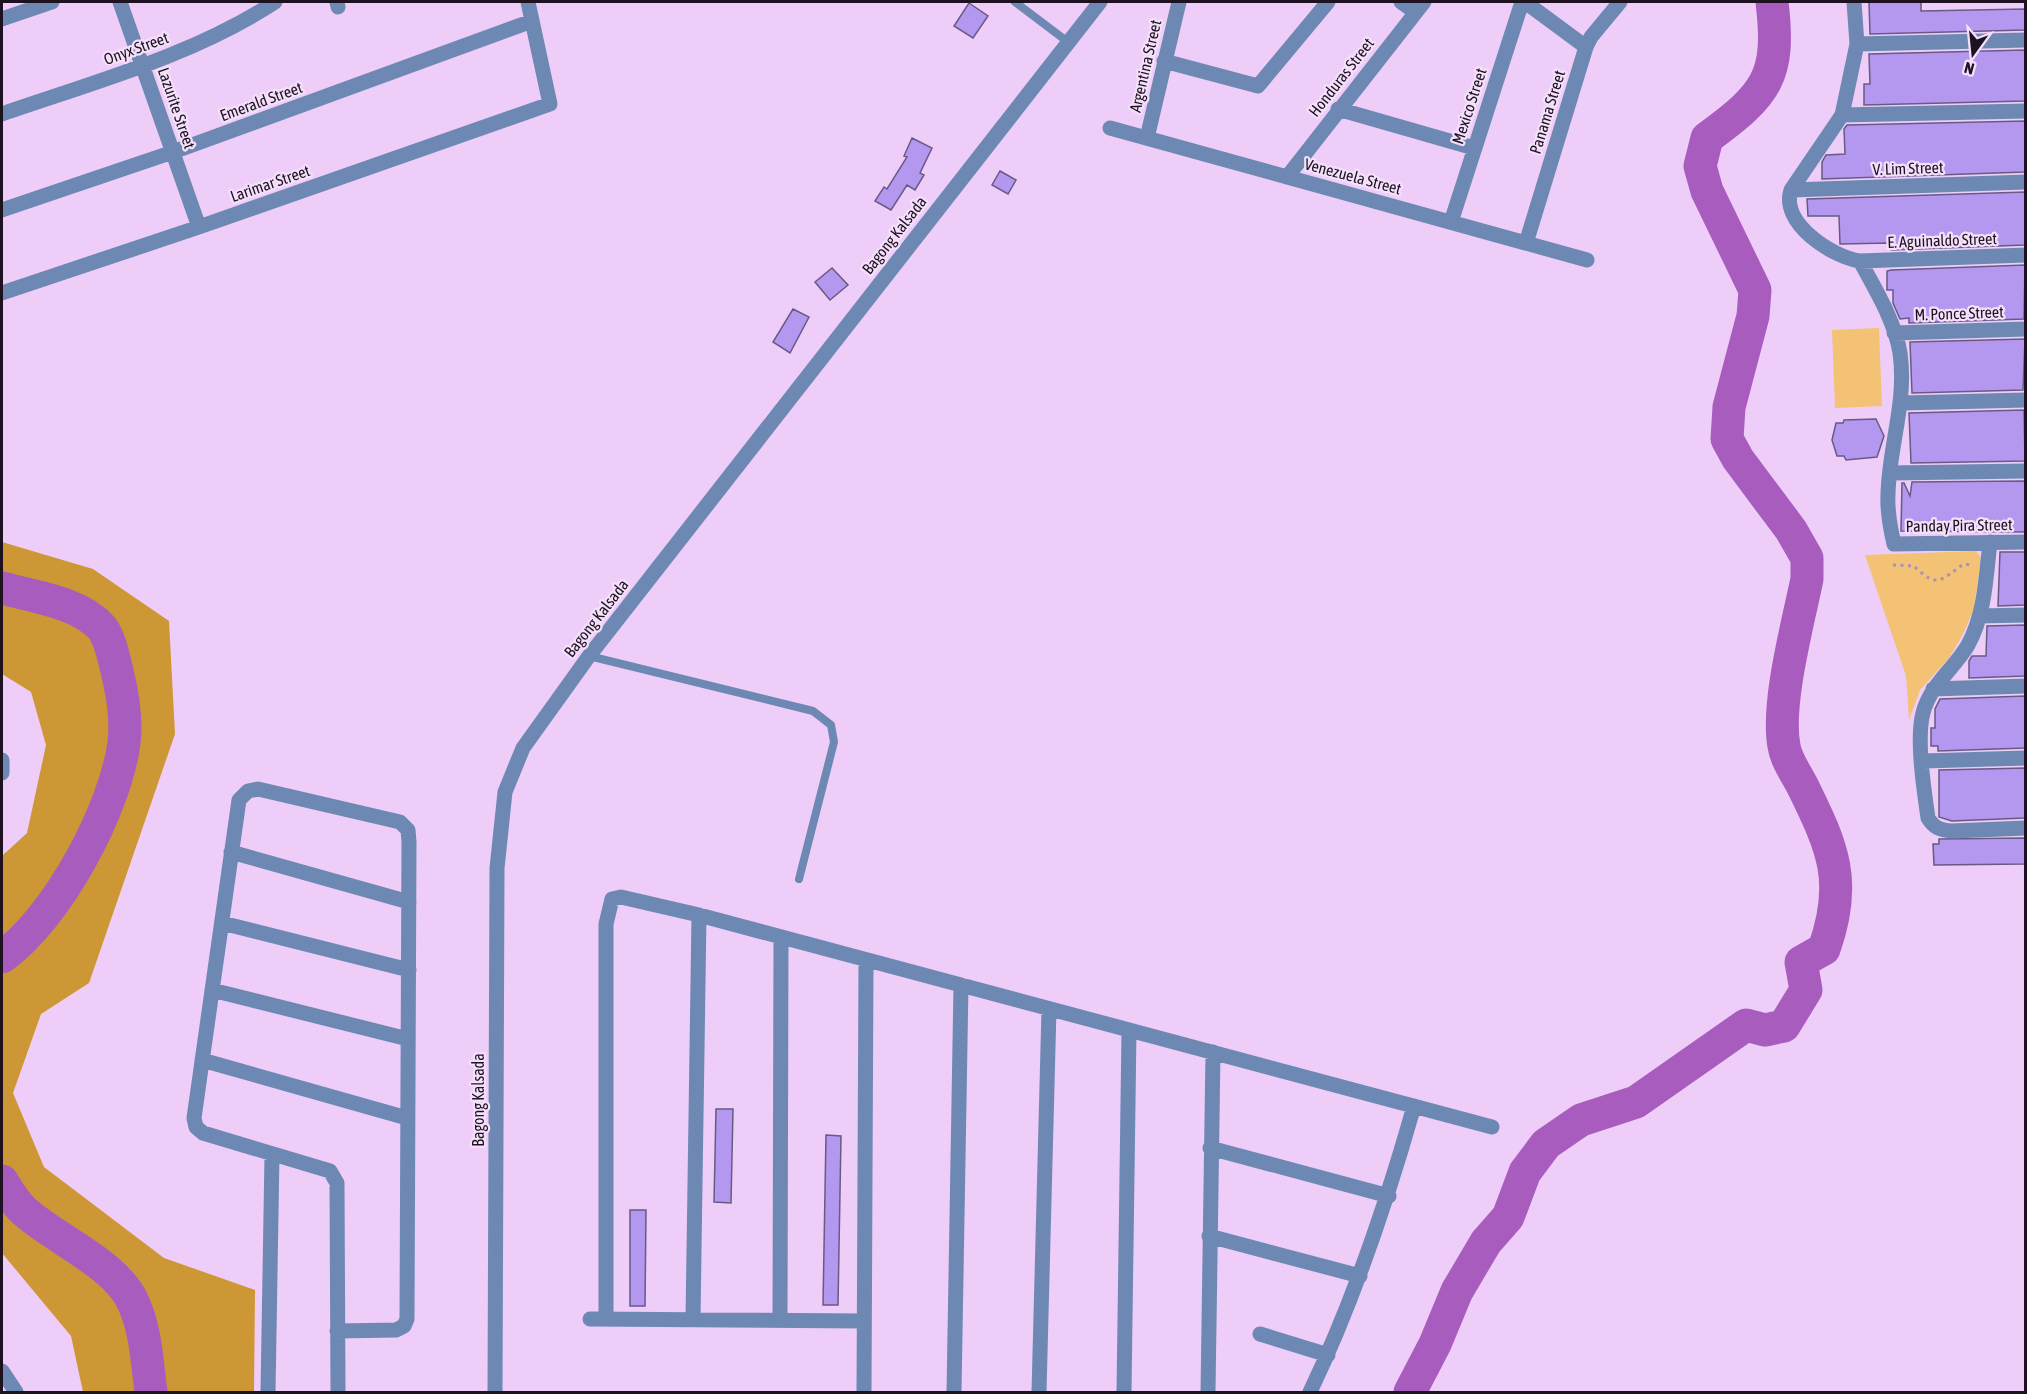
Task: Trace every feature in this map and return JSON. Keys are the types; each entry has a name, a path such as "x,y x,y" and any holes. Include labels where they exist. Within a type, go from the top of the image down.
{"street":[{"path":"2,19 52,2"},
{"name":"Lazurite Street","path":"120,2 199,227"},
{"name":"Onyx Street","path":"2,114 197,45 249,19 275,2"},
{"path":"528,2 532,21"},
{"name":"Bagong Kalsada","path":"495,1392 497,868 505,792 523,748 589,656 1100,2"},
{"name":"Argentina Street","path":"1147,138 1179,2"},
{"path":"1164,61 1258,86 1328,2"},
{"path":"1401,2 1420,7"},
{"path":"1523,2 1586,47"},
{"name":"Mexico Street","path":"1451,222 1523,2"},
{"name":"Panama Street","path":"1526,243 1586,47 1620,2"},
{"path":"1791,190 1842,115 1857,44 1854,2"},
{"name":"Honduras Street","path":"1287,177 1420,7"},
{"name":"Larimar Street","path":"2,293 199,227 550,104 532,21"},
{"name":"Emerald Street","path":"2,210 173,152 532,21"},
{"path":"1857,44 2025,40"},
{"path":"1338,110 1474,148"},
{"path":"1842,115 2025,111"},
{"name":"Venezuela Street","path":"1110,128 1587,260"},
{"name":"V. Lim Street","path":"1791,190 2025,182"},
{"name":"E. Aguinaldo Street","path":"1791,190 1788,200 1790,212 1809,234 1834,254 1860,261 2025,255"},
{"path":"1860,261 1894,333 1900,351 1902,403 1890,473 2025,471"},
{"name":"M. Ponce Street","path":"1894,333 2025,329"},
{"path":"1902,403 2025,400"},
{"name":"Panday Pira Street","path":"1890,473 1888,519 1894,544 2025,542"},
{"path":"1990,542 1980,616 1968,644 1933,689 1923,712 1920,730 1928,818 1932,825 1952,831 2025,828"},
{"path":"1980,616 2025,615"},
{"path":"1933,689 2025,686"},
{"path":"1923,761 2025,758"},
{"path":"2,760 2,772"},
{"path":"337,1330 396,1330 404,1326 407,1319 410,842 408,830 400,822 258,789 248,791 239,800 194,1118 196,1127 202,1133 330,1171 335,1176 338,1183 337,1330 338,1392"},
{"path":"231,852 409,902"},
{"path":"606,1319 606,924 612,899 621,897 699,915 1492,1127"},
{"path":"693,1319 699,915"},
{"path":"222,923 409,970"},
{"path":"780,1320 781,937"},
{"path":"864,1392 866,961"},
{"path":"954,1392 961,985"},
{"path":"212,990 408,1040"},
{"path":"1039,1392 1049,1009"},
{"path":"1124,1392 1129,1030"},
{"path":"1208,1392 1213,1052"},
{"path":"202,1060 407,1118"},
{"path":"1310,1392 1328,1355 1360,1276 1389,1196 1414,1106"},
{"path":"1210,1148 1389,1196"},
{"path":"268,1392 272,1155"},
{"path":"1209,1236 1360,1276"},
{"path":"590,1318 864,1321"},
{"path":"1260,1334 1328,1355"},
{"path":"2,1371 16,1392"}],"lane":[{"path":"1015,2 1068,42"},
{"path":"589,656 813,711 831,724 834,742 799,879"}],"path":[{"path":"1893,565 1914,566 1926,577 1937,581 1943,580 1964,564 1988,566"}],"shaded area":[{"path":"1879,328 1882,406 1835,408 1832,330"},
{"path":"2,542 93,569 169,621 175,734 89,983 41,1014 13,1093 44,1167 164,1258 255,1290 254,1392 83,1392 71,1336 2,1253 2,856 27,833 46,745 31,692 2,674"},
{"path":"1976,551 1981,558 1974,609 1949,658 1920,690 1909,720 1906,676 1865,555"}],"building":[{"path":"1869,2 1921,2 1921,11 2025,9 2025,30 1870,34"},
{"path":"969,3 988,16 973,38 954,26"},
{"path":"2025,50 2025,101 1864,105 1864,84 1870,84 1869,54"},
{"path":"2025,121 2025,172 1822,179 1822,162 1826,155 1845,154 1844,129 1847,125"},
{"path":"912,138 932,148 920,173 924,175 915,190 907,185 891,210 875,201 884,187 887,189 907,157 904,156"},
{"path":"1000,171 1016,180 1008,194 992,185"},
{"path":"2025,192 2025,245 1891,250 1890,243 1840,244 1839,216 1808,216 1807,199"},
{"path":"2025,265 2024,319 1909,323 1909,318 1900,319 1893,303 1893,290 1887,290 1887,271 1891,270"},
{"path":"832,268 848,285 830,300 815,282"},
{"path":"793,309 809,317 790,353 773,342"},
{"path":"2025,339 2023,390 1912,393 1910,342"},
{"path":"2024,410 2025,461 1911,463 1909,413"},
{"path":"1876,419 1884,436 1877,457 1846,460 1844,456 1837,456 1832,440 1836,423 1843,423 1844,420"},
{"path":"2025,481 2025,532 1901,531 1902,483 1910,496 1912,482"},
{"path":"2000,552 2025,552 2025,605 1998,606"},
{"path":"2025,625 2025,676 1969,678 1969,661 1972,656 1986,656 1987,626"},
{"path":"2025,696 2025,748 1938,751 1938,746 1931,746 1931,728 1935,728 1935,709 1940,699"},
{"path":"2025,768 2025,818 1952,821 1939,817 1939,770"},
{"path":"2025,838 2025,864 1934,865 1933,844 1939,844 1939,839"},
{"path":"716,1109 733,1109 731,1203 714,1202"},
{"path":"826,1135 841,1136 838,1305 823,1305"},
{"path":"630,1210 646,1210 645,1306 630,1306"}],"waterway":[{"path":"1410,1392 1435,1344 1457,1291 1486,1242 1508,1217 1525,1172 1546,1144 1581,1120 1636,1102 1746,1025 1765,1030 1784,1026 1806,990 1801,962 1824,949 1831,925 1835,904 1834,866 1822,829 1787,757 1782,729 1785,686 1807,579 1807,558 1791,530 1738,459 1727,439 1729,407 1753,316 1755,290 1707,191 1700,166 1707,138 1744,109 1765,82 1774,49 1772,2"},
{"path":"2,588 69,606 92,619 102,628 113,655 119,680 125,725 124,743 109,799 80,861 43,917 2,957"},
{"path":"2,1181 24,1211 99,1264 125,1288 141,1324 151,1392"}]}
